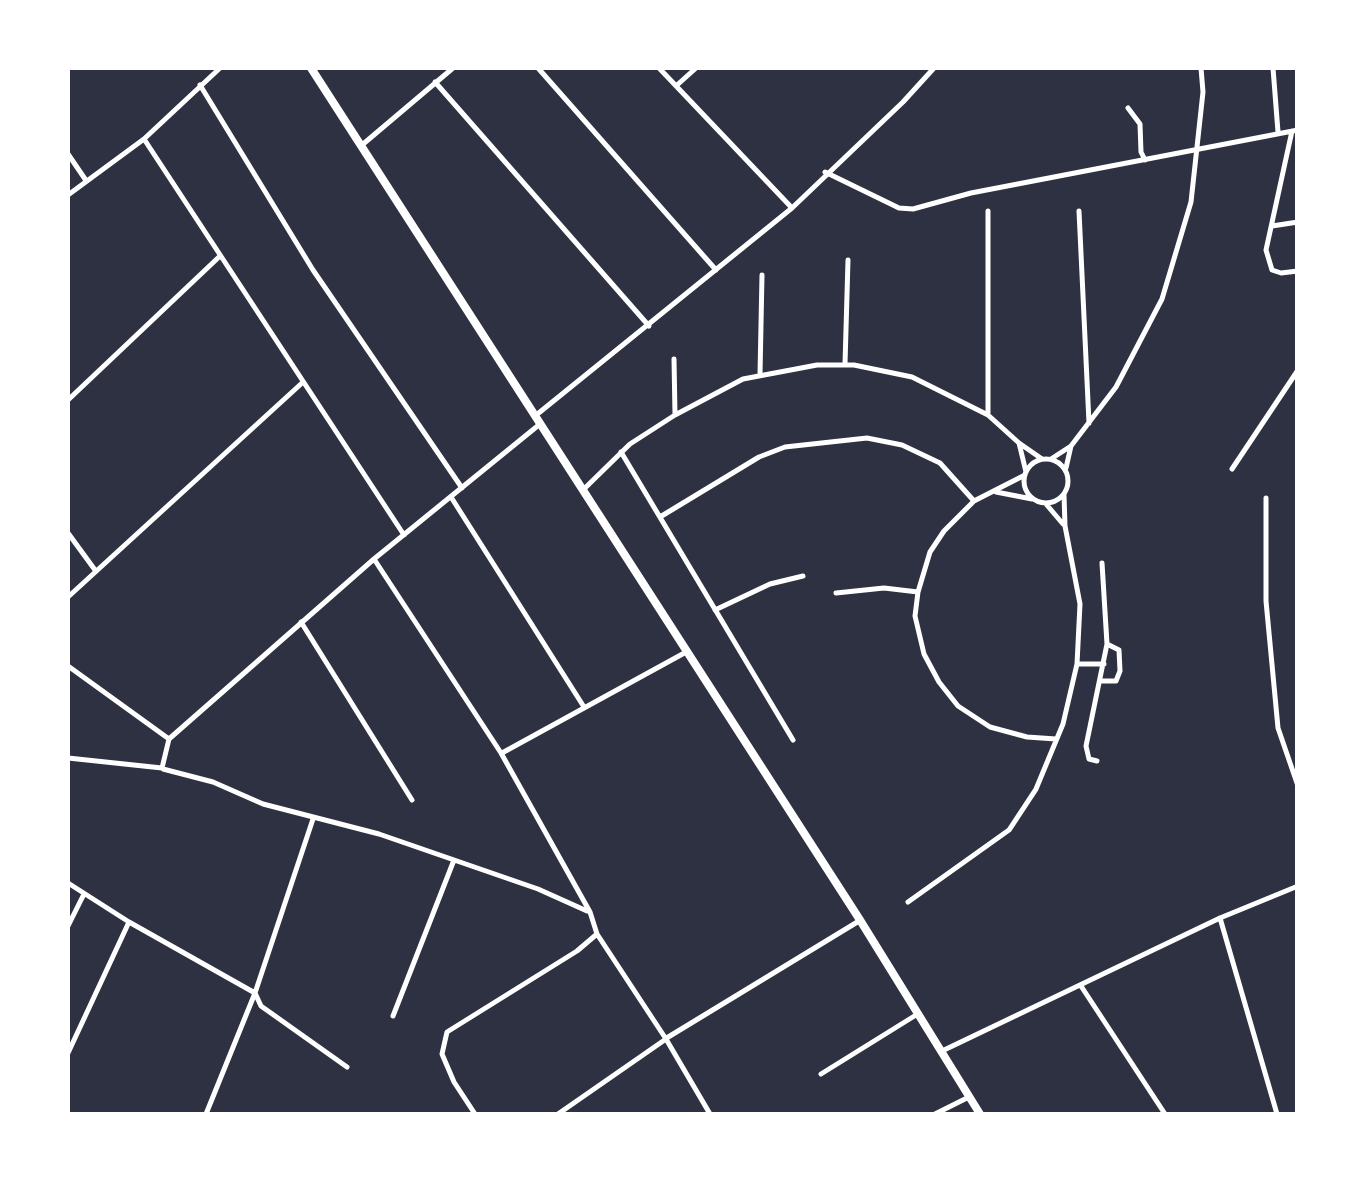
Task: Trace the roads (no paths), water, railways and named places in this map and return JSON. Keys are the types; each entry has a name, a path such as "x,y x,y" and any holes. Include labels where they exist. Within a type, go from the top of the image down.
{"main road":[{"path":"312,68 860,920 980,1114"}],"street":[{"path":"68,195 144,139 220,68"},
{"path":"362,145 453,68"},
{"path":"538,68 716,270"},
{"path":"659,68 792,208"},
{"path":"675,86 696,68"},
{"path":"162,768 169,739 537,420 792,208 934,68"},
{"path":"582,491 621,452 676,415 743,379 845,364 912,377 988,414 1042,459 1051,459 1071,446 1116,386 1162,299 1191,202 1203,92 1201,68"},
{"path":"1273,68 1278,132"},
{"path":"435,82 649,326"},
{"path":"200,85 313,270 462,488"},
{"path":"1128,108 1140,124 1141,152 1146,160"},
{"path":"826,172 899,208 913,209 971,193 1295,130 1266,250 1268,264 1280,274 1298,271"},
{"path":"144,139 404,535"},
{"path":"68,154 85,179"},
{"path":"988,210 988,414"},
{"path":"1079,211 1089,423"},
{"path":"1272,226 1298,222"},
{"path":"68,400 220,256"},
{"path":"845,364 848,260"},
{"path":"760,374 762,276"},
{"path":"674,359 676,415"},
{"path":"1232,468 1298,370"},
{"path":"68,596 302,383"},
{"path":"660,517 758,457 785,447 867,438 902,445 940,464 974,501"},
{"path":"1019,443 1024,486 1032,498"},
{"path":"908,902 1009,830 1036,789 1069,708 1077,664 1080,604 1065,526 1064,495 1069,485 1066,470 1071,446"},
{"path":"621,452 793,740"},
{"path":"1042,459 996,492 974,501 944,530 930,552 915,616 924,654 958,706 990,727 1027,737 1056,739"},
{"path":"1051,459 1066,470"},
{"path":"996,492 1046,504 1065,526"},
{"path":"1046,504 1064,495"},
{"path":"452,496 584,708"},
{"path":"1266,498 1266,602 1278,728 1298,786"},
{"path":"68,534 95,570"},
{"path":"374,559 501,753 590,912 597,934 710,1114"},
{"path":"1096,761 1089,759 1086,746 1107,644 1102,562"},
{"path":"715,610 770,584 803,576"},
{"path":"836,593 884,588 918,592"},
{"path":"301,622 412,800"},
{"path":"1102,681 1116,681 1120,671 1119,650 1107,644"},
{"path":"501,753 688,651"},
{"path":"1077,664 1104,664"},
{"path":"68,666 169,739"},
{"path":"68,758 162,768 214,782 263,804 379,834 538,888 590,912"},
{"path":"206,1114 255,993 313,819"},
{"path":"392,1016 454,860"},
{"path":"68,884 255,993 261,1006 346,1067"},
{"path":"940,1052 1220,918 1298,886"},
{"path":"68,926 84,894"},
{"path":"1220,918 1277,1114"},
{"path":"558,1114 665,1039 860,920"},
{"path":"68,1053 129,922"},
{"path":"475,1114 442,1054 447,1032 578,951 597,934"},
{"path":"1082,986 1165,1114"},
{"path":"821,1074 916,1014"},
{"path":"935,1114 969,1097"}]}
